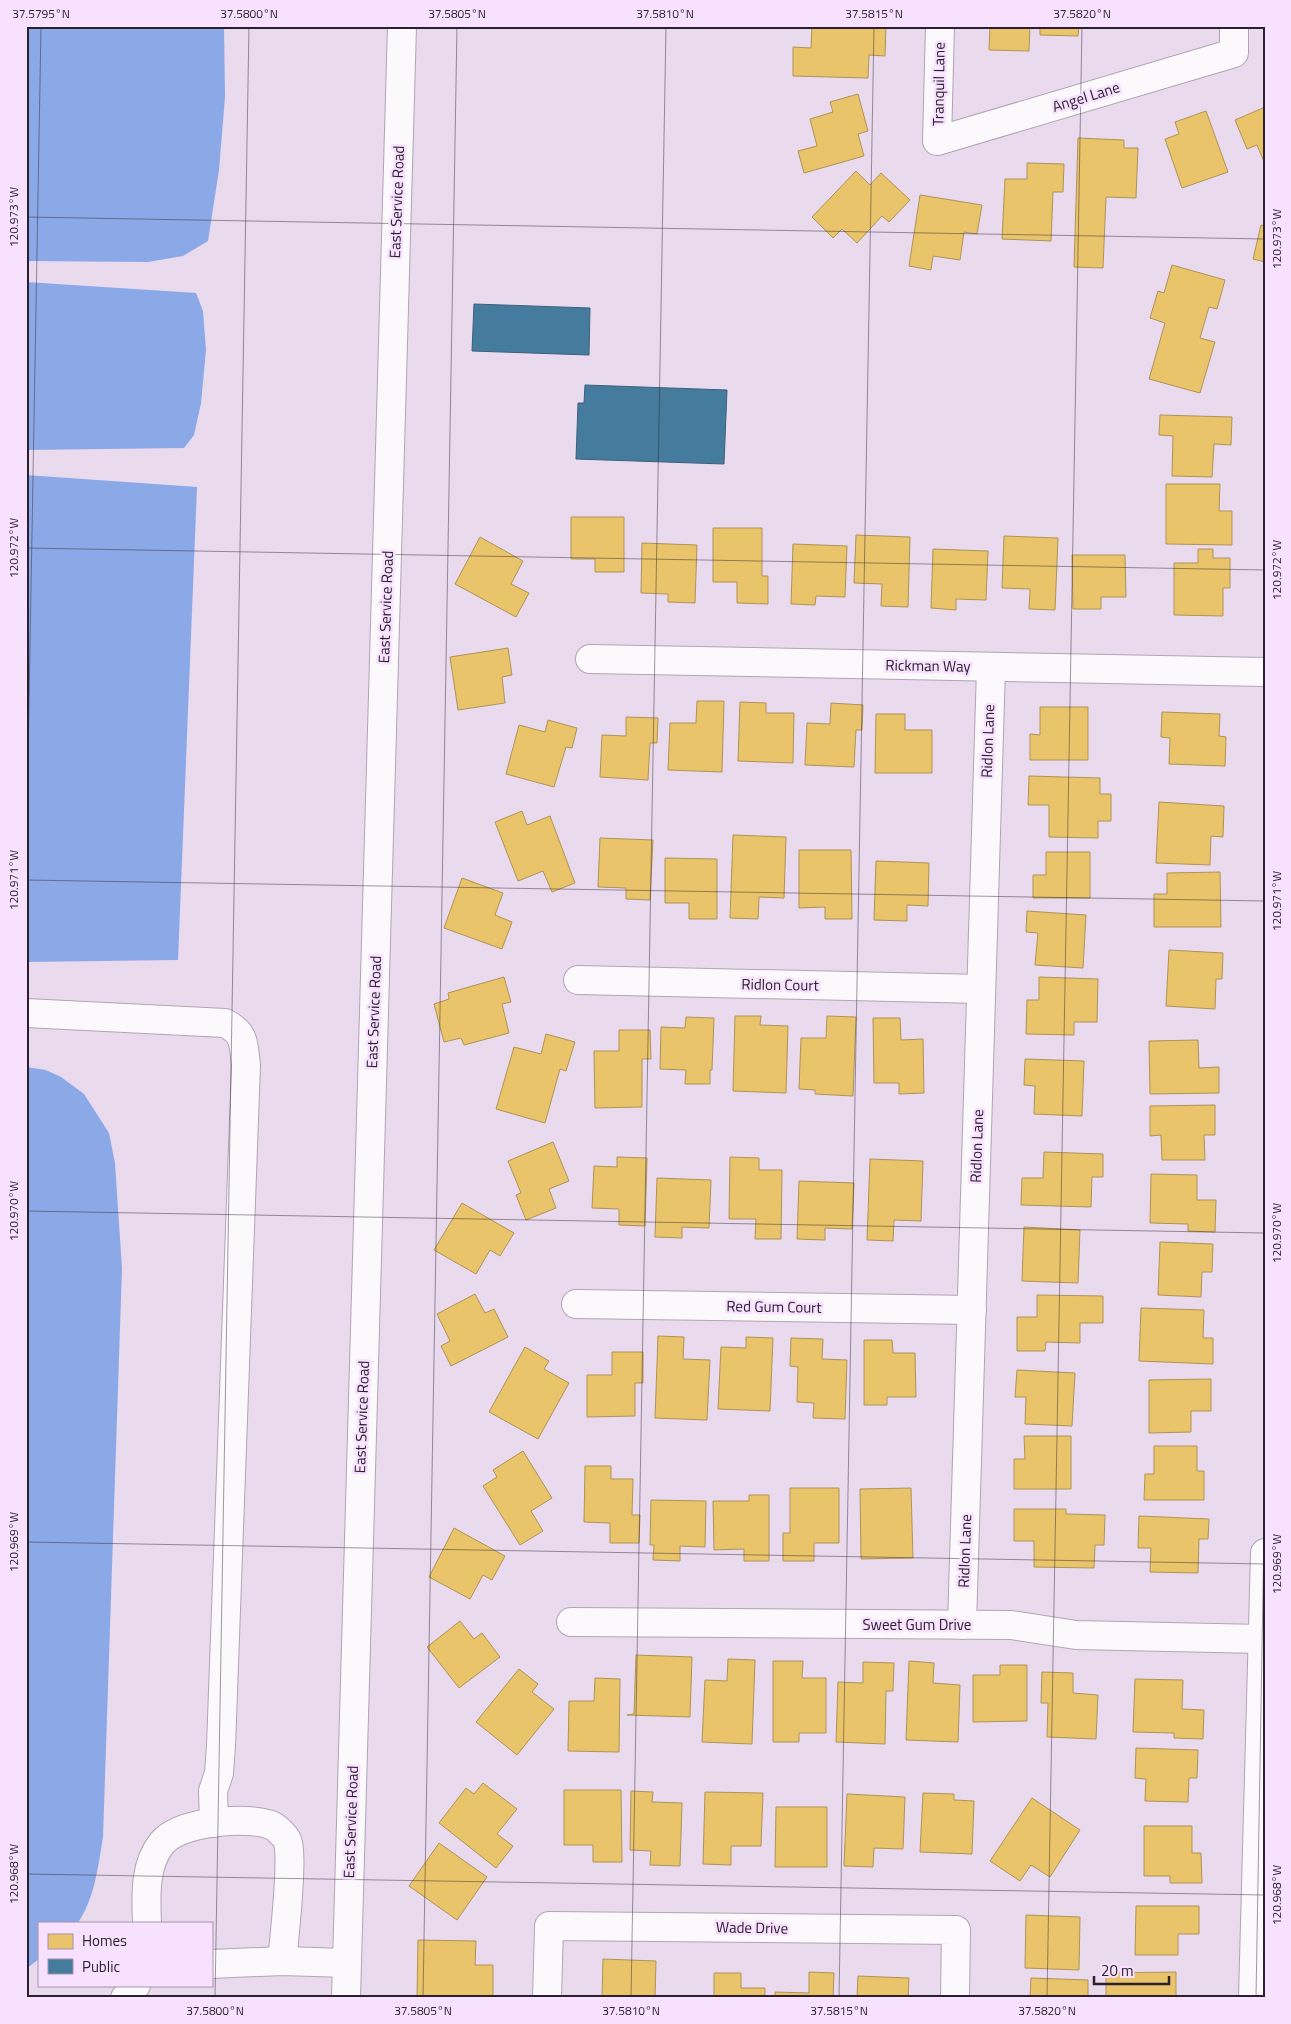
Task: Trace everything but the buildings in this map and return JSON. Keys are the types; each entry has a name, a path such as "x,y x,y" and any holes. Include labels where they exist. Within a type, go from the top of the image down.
{"street":[{"name":"East Service Road","path":"346,1998 402,26"},
{"name":"Tranquil Lane","path":"938,141 940,26"},
{"name":"Angel Lane","path":"938,141 1234,53 1234,26"},
{"name":"Rickman Way","path":"590,659 1265,672"},
{"name":"Ridlon Lane","path":"962,1625 991,668"},
{"name":"Ridlon Court","path":"578,980 981,989"},
{"path":"26,1013 225,1023 235,1028 242,1036 246,1065 222,1726 219,1773 213,1792 214,1823"},
{"name":"Red Gum Court","path":"576,1304 972,1310"},
{"path":"1253,1998 1262,1740 1262,1640 1265,1553"},
{"name":"Sweet Gum Drive","path":"571,1622 1011,1626 1076,1635 1262,1640"},
{"path":"147,1922 146,1890 152,1863 163,1842 189,1826 235,1820 272,1825 288,1840 290,1858 282,1961"},
{"name":"Wade Drive","path":"547,1998 549,1926 956,1930 955,1998"},
{"path":"212,1964 282,1961 346,1963"},
{"path":"125,1998 135,1986"}],"water":[{"path":"26,26 224,26 225,97 219,170 208,241 183,256 148,262 26,261"},
{"path":"26,282 196,293 203,311 206,350 201,403 194,435 184,448 26,450"},
{"path":"26,475 197,487 178,960 26,962"},
{"path":"26,1067 46,1070 61,1077 84,1094 109,1133 115,1163 122,1268 103,1837 92,1892 84,1913 79,1922 38,1922 38,1960 26,1969"}]}
